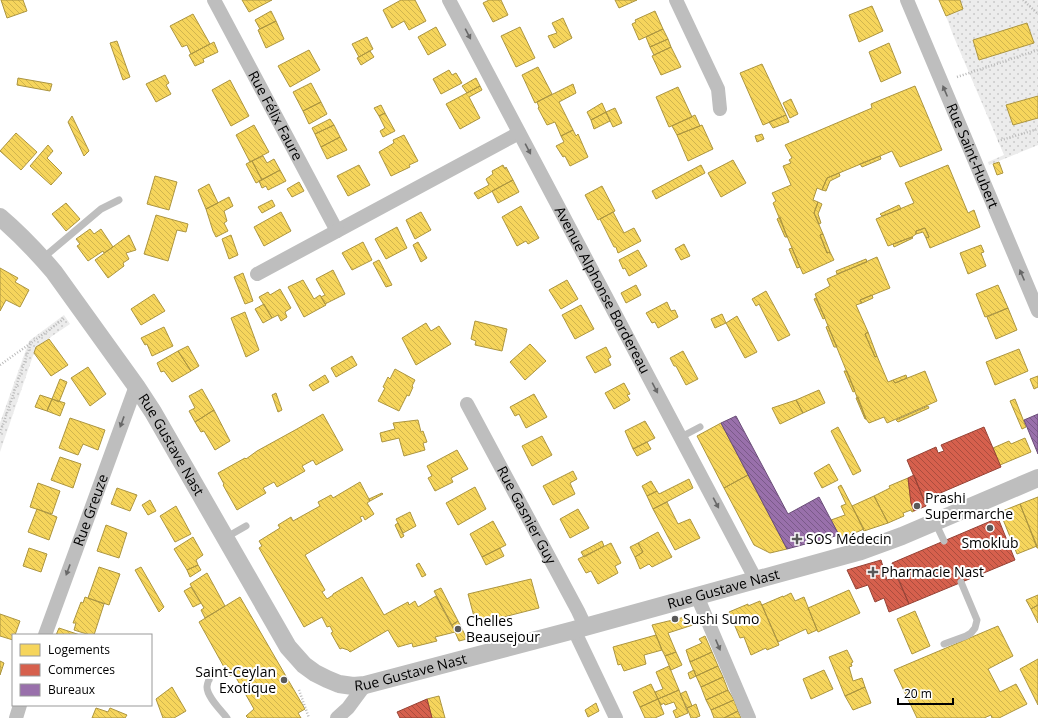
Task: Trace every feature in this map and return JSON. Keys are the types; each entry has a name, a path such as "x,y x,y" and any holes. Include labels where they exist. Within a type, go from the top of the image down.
{"street":[{"name":"Rue Félix Faure","path":"214,0 337,231"},
{"name":"Avenue Alphonse Bordereau","path":"449,0 756,580"},
{"path":"676,0 718,89 720,109"},
{"name":"Rue Saint-Hubert","path":"908,0 1038,311"},
{"path":"257,274 519,133"},
{"name":"Rue Gustave Nast","path":"1,221 19,234 43,258 76,301 136,386 157,419 288,647 304,665 315,673 339,684 353,686 366,685 862,551 902,536 1038,478"},
{"name":"Rue Greuze","path":"45,634 136,386"},
{"name":"Rue Gasnier Guy","path":"467,404 578,611 580,628 616,718"},
{"path":"697,596 749,718"},
{"path":"337,718 348,708 366,685"},
{"path":"16,718 20,706"}],"lane":[{"path":"43,258 100,209 119,200"},
{"path":"681,437 700,427"},
{"path":"935,522 944,541"},
{"path":"225,538 246,526"},
{"path":"944,644 966,636 975,628 977,620 976,616 961,582"},
{"path":"208,680 207,687 211,699 227,718"}],"path":[{"path":"1024,0 1038,14"},
{"path":"953,79 1038,50"},
{"path":"998,141 1038,129"},
{"path":"0,365 69,315"},
{"path":"0,433 31,343"},
{"path":"299,690 309,718"}],"shaded area":[{"path":"960,0 1038,0 1038,145 989,165 988,162 1004,155 946,16 963,9"},
{"path":"64,315 70,324 36,347 0,452 0,423 29,341"}],"building: Logements":[{"path":"1,0 23,0 27,11 7,18"},
{"path":"242,0 272,0 249,12"},
{"path":"401,0 415,0 426,21 409,30 404,21 392,28 383,10"},
{"path":"489,0 501,0 508,15 493,22 483,3"},
{"path":"615,0 637,0 619,8"},
{"path":"939,0 960,0 963,9 946,16"},
{"path":"872,6 883,31 859,42 849,15"},
{"path":"271,11 276,21 260,29 255,20"},
{"path":"655,11 663,29 639,40 632,24 636,22 635,20"},
{"path":"193,14 210,44 191,54 187,45 182,47 170,26"},
{"path":"563,18 572,38 554,48 548,36 557,33 552,23"},
{"path":"276,21 284,39 266,48 258,30"},
{"path":"1027,23 1034,43 979,60 973,40"},
{"path":"436,27 446,45 428,55 418,37"},
{"path":"520,27 535,58 516,67 501,36"},
{"path":"663,29 668,39 650,47 646,37"},
{"path":"367,37 373,49 359,57 352,44"},
{"path":"668,39 671,47 654,55 650,47"},
{"path":"117,41 130,77 123,80 110,43"},
{"path":"214,42 218,52 203,59 204,62 195,66 189,55"},
{"path":"889,43 901,73 881,82 869,52"},
{"path":"671,47 681,67 661,75 652,56"},
{"path":"309,50 320,70 290,87 278,66"},
{"path":"370,51 374,57 361,65 357,58"},
{"path":"762,64 786,115 763,125 740,73"},
{"path":"538,67 552,94 535,103 522,75"},
{"path":"449,70 452,75 456,73 462,83 441,94 433,79"},
{"path":"165,75 169,83 166,85 171,94 156,102 146,84"},
{"path":"18,78 52,84 50,91 17,85"},
{"path":"476,78 480,86 467,93 462,86"},
{"path":"230,80 249,116 231,126 212,90"},
{"path":"311,83 321,102 303,111 293,92"},
{"path":"573,84 576,93 559,102 573,130 561,136 555,122 547,125 538,108 537,102"},
{"path":"480,86 482,90 469,97 480,118 460,129 446,104"},
{"path":"915,86 942,150 900,167 892,151 827,178 822,190 817,188 813,200 818,202 814,213 823,234 820,235 827,253 830,252 834,260 803,274 773,203 776,201 772,193 791,185 783,166 791,163 789,160 792,158 785,145 872,108 871,104"},
{"path":"678,87 692,117 669,127 656,97"},
{"path":"1038,96 1038,118 1013,125 1006,105"},
{"path":"791,99 798,114 790,118 783,103"},
{"path":"321,102 327,114 309,124 303,111"},
{"path":"602,103 606,112 591,120 587,112"},
{"path":"381,105 385,113 379,116 374,108"},
{"path":"615,108 622,123 613,127 606,112"},
{"path":"606,112 610,121 594,129 591,120"},
{"path":"385,113 395,131 383,137 380,131 385,128 379,116"},
{"path":"695,115 700,126 677,135 672,126"},
{"path":"786,115 789,122 773,128 769,122"},
{"path":"72,116 89,151 84,156 68,122"},
{"path":"330,119 334,125 315,134 312,128"},
{"path":"254,125 269,152 250,162 236,135"},
{"path":"334,125 340,137 321,147 315,134"},
{"path":"702,125 713,149 688,161 677,135"},
{"path":"573,130 576,136 578,134 588,157 570,166 565,156 563,157 556,146 564,142 561,136"},
{"path":"16,133 37,152 21,170 0,151"},
{"path":"762,134 764,139 757,142 755,136"},
{"path":"404,135 418,161 409,165 410,167 391,176 379,152 394,143 393,140"},
{"path":"340,137 347,150 327,159 321,147"},
{"path":"48,145 53,151 47,158 62,173 51,185 30,166"},
{"path":"263,156 267,163 274,159 280,170 262,180 252,161"},
{"path":"880,156 881,159 862,167 860,164"},
{"path":"733,160 746,183 721,197 708,173"},
{"path":"252,161 262,180 256,183 246,164"},
{"path":"999,162 1003,173 997,175 993,164"},
{"path":"359,165 370,185 348,196 337,176"},
{"path":"503,165 505,169 506,167 513,180 478,199 474,193 489,185 486,179 493,174 492,171"},
{"path":"701,165 705,173 656,199 652,191"},
{"path":"948,165 968,213 974,210 980,227 930,248 926,238 929,237 925,228 916,231 916,234 912,237 888,246 876,219 914,203 905,183"},
{"path":"280,170 286,181 268,190 266,186 262,188 259,181"},
{"path":"839,173 840,176 830,181 826,191 822,190 827,178"},
{"path":"155,176 177,182 169,210 147,204"},
{"path":"513,180 519,192 498,203 492,191"},
{"path":"299,182 304,191 292,197 287,189"},
{"path":"209,184 218,203 206,209 198,190"},
{"path":"602,186 615,211 598,220 585,195"},
{"path":"229,197 233,206 224,211 227,221 224,223 228,231 216,237 206,209"},
{"path":"272,200 275,206 262,213 258,207"},
{"path":"818,202 822,204 818,214 821,223 819,224 814,213"},
{"path":"66,203 80,219 66,231 52,214"},
{"path":"899,205 901,209 882,216 880,214"},
{"path":"521,206 539,238 528,244 526,241 517,246 502,217"},
{"path":"281,212 291,231 264,246 254,227"},
{"path":"421,212 431,230 415,239 406,220"},
{"path":"613,212 624,233 634,228 641,241 618,253 600,219"},
{"path":"156,215 188,224 186,232 177,230 168,261 144,254"},
{"path":"780,217 787,237 785,237 777,219"},
{"path":"397,227 407,248 386,259 375,239"},
{"path":"925,228 929,237 926,238 923,232 916,234 916,231"},
{"path":"90,229 94,234 101,229 113,247 104,253 103,251 88,261 77,246 80,244 76,239"},
{"path":"823,234 830,252 827,253 820,235"},
{"path":"129,235 136,250 126,253 129,259 123,263 124,266 108,278 95,260"},
{"path":"231,235 238,255 229,259 222,239"},
{"path":"912,237 913,238 894,247 893,244"},
{"path":"363,242 372,260 352,270 342,253"},
{"path":"418,242 427,258 421,262 413,245"},
{"path":"684,244 690,256 681,260 675,249"},
{"path":"981,245 984,252 981,253 986,266 968,274 960,253"},
{"path":"792,248 800,267 797,268 789,249"},
{"path":"638,250 647,266 629,276 625,268 623,269 619,260"},
{"path":"877,257 890,288 860,300 862,303 856,305 868,332 865,334 875,357 877,356 888,382 893,380 895,383 925,371 937,401 887,423 884,417 869,423 866,419 815,294 830,286 827,279"},
{"path":"866,259 867,262 837,274 836,271"},
{"path":"379,260 392,285 386,287 373,263"},
{"path":"0,268 18,278 15,282 29,290 20,307 6,300 0,311"},
{"path":"333,270 345,294 325,304 321,297 325,295 316,279"},
{"path":"243,273 253,301 245,304 234,277"},
{"path":"303,280 314,299 320,295 326,305 304,317 288,287"},
{"path":"567,280 578,299 561,309 549,290"},
{"path":"636,285 641,295 626,303 621,293"},
{"path":"998,285 1008,308 985,317 976,294"},
{"path":"280,289 291,308 285,312 287,317 281,321 278,315 272,318 259,297 268,292 270,295"},
{"path":"766,291 790,335 778,341 759,304 756,306 752,299"},
{"path":"154,294 165,311 141,325 131,309"},
{"path":"872,295 873,298 862,303 860,300"},
{"path":"816,298 825,318 823,319 814,299"},
{"path":"667,302 671,311 675,310 678,317 658,328 655,322 652,323 646,313"},
{"path":"264,304 272,318 263,323 255,309"},
{"path":"581,305 594,329 575,339 562,315"},
{"path":"1008,308 1017,330 996,339 987,317"},
{"path":"245,312 259,350 246,357 231,318"},
{"path":"722,314 726,323 715,328 711,319"},
{"path":"737,316 757,352 745,358 726,323"},
{"path":"475,321 507,329 502,351 475,345 476,341 471,339"},
{"path":"426,323 431,331 439,326 451,344 416,365 402,338"},
{"path":"828,326 837,347 834,347 826,327"},
{"path":"164,327 173,346 152,356 147,344 145,345 141,338"},
{"path":"868,332 877,356 875,357 865,334"},
{"path":"49,339 68,365 51,376 34,353 36,347"},
{"path":"530,344 546,361 525,380 510,362"},
{"path":"188,346 199,366 191,371 178,351"},
{"path":"606,347 611,357 608,359 611,365 595,373 586,357"},
{"path":"1019,349 1028,371 995,385 986,362"},
{"path":"178,351 191,371 172,382 164,371 161,372 157,363"},
{"path":"683,351 698,379 686,385 670,358"},
{"path":"352,356 357,365 336,377 331,368"},
{"path":"88,367 106,394 90,406 71,378"},
{"path":"395,369 415,380 409,396 407,395 399,411 378,401 385,388 383,387 388,377 390,379"},
{"path":"844,371 847,371 855,391 853,392"},
{"path":"325,375 329,382 313,391 309,385"},
{"path":"906,375 907,378 895,383 893,380"},
{"path":"1038,376 1038,387 1034,389 1030,379"},
{"path":"60,379 67,382 59,402 52,399"},
{"path":"624,383 630,394 627,395 630,400 614,409 605,393"},
{"path":"202,389 214,410 195,422 189,411 195,408 189,396"},
{"path":"819,390 825,403 803,413 796,400"},
{"path":"276,393 282,410 278,412 272,395"},
{"path":"534,394 547,417 526,428 519,414 515,416 510,407"},
{"path":"40,395 52,399 47,411 35,407"},
{"path":"858,397 866,419 856,398"},
{"path":"52,399 65,403 60,416 47,411"},
{"path":"1015,399 1026,427 1022,429 1010,401"},
{"path":"796,400 803,413 780,424 772,408"},
{"path":"928,406 929,408 898,422 896,420"},
{"path":"214,410 230,441 215,450 204,431 201,432 195,422"},
{"path":"323,414 343,450 316,465 313,460 302,466 305,471 277,487 274,482 263,488 266,493 237,510 218,473 245,458 246,459 257,451"},
{"path":"70,418 105,430 98,450 83,444 78,455 59,448"},
{"path":"418,420 421,432 423,431 427,442 423,443 425,450 404,456 399,438 382,442 380,433 395,429 393,423"},
{"path":"645,421 655,438 633,449 625,431"},
{"path":"721,423 748,475 724,488 697,436"},
{"path":"838,427 861,471 853,475 831,431"},
{"path":"542,436 552,455 532,466 522,446"},
{"path":"1025,438 1031,452 1000,465 993,448 1009,441 1011,444"},
{"path":"647,442 651,449 637,456 633,449"},
{"path":"457,450 468,469 451,478 453,482 435,491 428,478 432,476 427,466"},
{"path":"60,457 81,464 73,488 51,480"},
{"path":"829,464 838,480 822,488 814,473"},
{"path":"573,471 577,479 570,483 575,494 553,505 543,486"},
{"path":"748,475 787,549 770,553 754,545 724,488"},
{"path":"908,478 911,503 914,511 912,512 911,510 903,513 904,516 888,523 874,496 890,488 889,486"},
{"path":"689,479 693,488 653,509 647,496 657,491 659,494"},
{"path":"651,481 657,491 647,496 642,486"},
{"path":"360,482 370,501 367,503 374,514 365,520 363,516 360,517 362,521 305,555 325,590 322,592 327,599 362,577 384,615 408,602 409,605 415,601 418,607 436,596 455,632 435,637 437,641 413,647 412,643 398,647 388,630 350,652 342,648 340,649 331,633 333,632 330,626 327,627 322,617 304,627 259,548 262,546 259,541 280,528 278,525 291,517 293,521 320,506 318,502 331,495 333,498"},
{"path":"38,483 60,491 52,514 30,507"},
{"path":"841,485 864,529 841,539 831,520 845,515 841,506 846,504 838,487"},
{"path":"475,487 486,509 458,525 446,503"},
{"path":"117,488 137,495 130,511 111,504"},
{"path":"382,493 383,494 370,501 369,499"},
{"path":"874,496 888,523 864,531 852,506"},
{"path":"1038,497 1038,548 1037,548 1020,504"},
{"path":"150,500 156,511 148,515 142,505"},
{"path":"667,502 678,524 690,519 700,538 675,550 653,509"},
{"path":"1020,504 1037,546 1017,554 1000,512"},
{"path":"176,506 191,534 175,542 160,516"},
{"path":"37,509 57,517 49,540 28,532"},
{"path":"578,509 589,528 570,538 560,519"},
{"path":"410,512 416,526 403,533 396,519"},
{"path":"493,521 506,545 482,557 470,534"},
{"path":"398,523 404,536 401,538 395,525"},
{"path":"106,525 127,533 119,558 97,551"},
{"path":"658,532 672,557 652,567 649,564 640,569 635,557 643,552 638,543"},
{"path":"193,537 203,555 196,560 198,565 187,570 174,549"},
{"path":"602,541 604,546 584,557 581,552"},
{"path":"611,543 621,563 615,566 618,573 598,584 591,571 586,573 578,559"},
{"path":"638,543 643,552 635,557 630,547"},
{"path":"29,548 47,554 41,572 23,566"},
{"path":"500,548 504,556 486,565 482,557"},
{"path":"419,563 426,575 422,577 416,565"},
{"path":"198,565 201,570 190,577 187,570"},
{"path":"99,567 120,574 109,605 88,598"},
{"path":"141,567 164,607 159,612 135,570"},
{"path":"207,573 225,606 205,618 201,610 204,608 190,584"},
{"path":"531,579 539,608 476,624 468,594"},
{"path":"191,587 201,603 193,607 184,591"},
{"path":"441,588 458,621 452,625 434,591"},
{"path":"849,590 860,613 818,632 808,608"},
{"path":"791,593 795,601 804,597 817,630 808,634 806,629 778,642 762,605"},
{"path":"1038,595 1038,605 1031,609 1026,600"},
{"path":"85,597 104,604 94,634 87,634 74,630 76,623 73,623 81,602 83,603"},
{"path":"240,597 305,709 298,713 301,718 248,718 246,716 254,709 234,674 229,676 199,622"},
{"path":"760,601 779,645 767,650 766,648 751,655 744,637 740,638 729,612"},
{"path":"1038,605 1038,623 1031,609"},
{"path":"915,611 930,646 912,654 897,619"},
{"path":"0,614 20,621 15,634 12,634 12,640 0,636"},
{"path":"685,617 699,623 668,633 676,652 665,656 652,625"},
{"name":"Chelles Beausejour","path":"458,621 467,639 459,641 452,625"},
{"path":"998,626 1013,656 988,669 1000,692 1016,684 1027,704 999,718 992,718 991,715 984,718 917,718 894,670"},
{"path":"59,628 77,634 56,634"},
{"path":"656,635 662,650 644,655 646,664 624,671 621,664 618,665 613,647"},
{"path":"705,636 712,652 690,662 686,650 702,643 699,639"},
{"path":"847,650 853,662 851,663 852,666 849,667 853,681 862,678 865,687 845,696 829,657"},
{"path":"676,652 682,665 671,670 665,656"},
{"path":"712,652 718,666 696,676 690,662"},
{"path":"1038,659 1038,705 1020,669"},
{"path":"0,661 4,663 0,675"},
{"path":"669,666 679,690 658,699 655,692 663,689 656,672"},
{"path":"718,666 723,677 701,687 696,676"},
{"path":"694,670 696,676 690,679 688,673"},
{"path":"824,670 833,689 811,699 803,679"},
{"path":"723,677 728,690 706,700 701,687"},
{"path":"651,684 658,699 640,707 633,692"},
{"path":"172,687 186,711 174,718 163,718 156,699"},
{"path":"865,687 871,703 853,710 845,696"},
{"path":"679,690 688,713 676,718 673,711 677,709 674,702 665,705 664,703 661,705 658,699"},
{"path":"728,690 734,700 711,710 706,700"},
{"path":"686,691 692,706 687,708 680,694"},
{"path":"439,696 445,718 432,718 427,699"},
{"path":"658,699 664,714 655,718 645,718 640,707"},
{"path":"734,700 738,711 724,718 714,718 711,710"},
{"path":"596,703 599,711 588,717 585,710"},
{"path":"696,704 700,716 691,718 687,708"},
{"path":"96,708 108,712 110,708 127,715 125,718 92,718"},
{"path":"738,711 741,718 724,718"}],"building: Commerces":[{"path":"984,427 1001,467 924,500 907,460 936,447 938,453 944,451 941,445"},
{"path":"914,475 926,506 914,511 911,503 908,478"},
{"path":"998,518 1015,560 909,604 892,563"},
{"path":"881,560 887,580 897,577 909,604 889,612 884,598 875,602 868,585 856,589 847,570"},
{"path":"427,699 432,718 400,718 397,712"}],"building: Bureaux":[{"path":"1038,414 1038,454 1024,420"},
{"path":"736,416 788,514 819,497 839,535 787,549 721,423"}],"place":[{"name":"Prashi Supermarche","path":"917,506"},
{"name":"Smoklub","path":"990,528"},
{"name":"SOS Médecin","path":"797,539"},
{"name":"Pharmacie Nast","path":"873,572"},
{"name":"Sushi Sumo","path":"675,619"},
{"name":"Chelles Beausejour","path":"458,629"},
{"name":"Saint-Ceylan Exotique","path":"284,680"}]}
